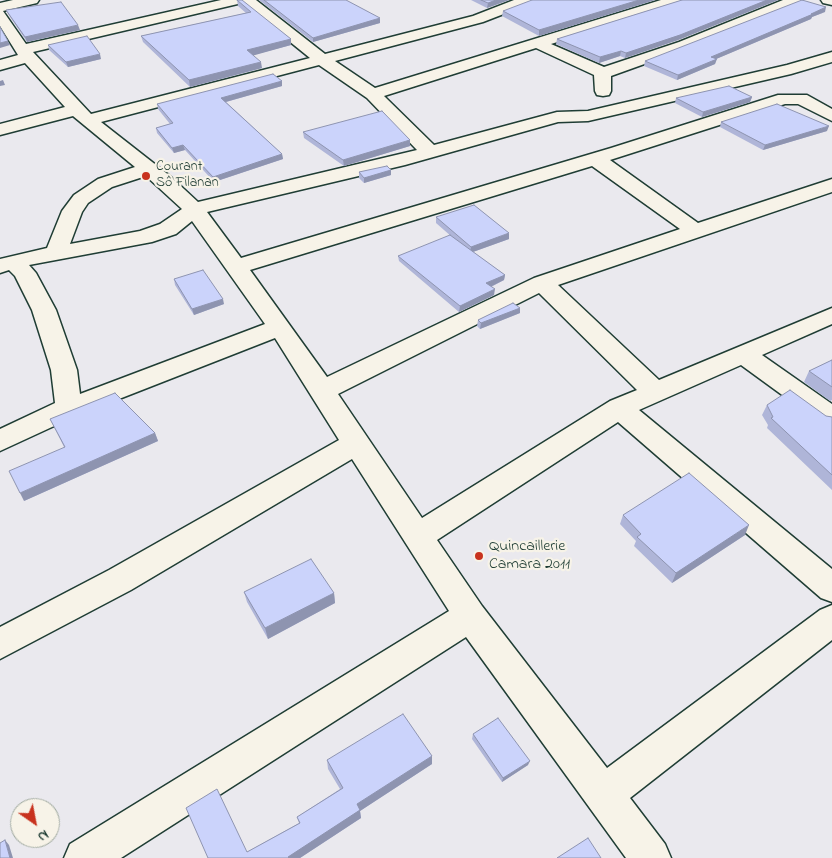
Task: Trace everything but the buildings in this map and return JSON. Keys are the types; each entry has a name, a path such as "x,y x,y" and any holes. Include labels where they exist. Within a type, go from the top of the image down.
{"street":[{"path":"0,7 32,0"},
{"path":"0,65 25,54 239,0"},
{"path":"247,0 323,60 373,94 395,119 430,152"},
{"path":"0,130 82,114 323,60 478,19 528,0"},
{"path":"373,94 676,0"},
{"path":"539,44 603,73 684,45 795,0"},
{"path":"828,0 832,1"},
{"path":"0,14 25,54 82,114 194,209 280,328 470,616 651,858"},
{"path":"617,107 790,69 832,57"},
{"path":"790,69 782,85 792,98"},
{"path":"603,73 601,82 604,94 617,107 634,108 667,116 694,128"},
{"path":"6,264 144,237 168,229 194,209 430,152 557,118 603,134 694,128 792,98 801,99 832,116"},
{"path":"594,158 603,134 617,107"},
{"path":"594,158 694,230"},
{"path":"236,267 594,158"},
{"path":"56,253 72,211 81,199 105,183 149,169"},
{"path":"321,391 542,283 694,230 832,185"},
{"path":"6,264 25,273 44,310 64,370 69,408"},
{"path":"542,283 655,392"},
{"path":"417,537 619,408 832,315"},
{"path":"0,442 69,408 280,328"},
{"path":"743,354 832,418"},
{"path":"619,408 832,588"},
{"path":"0,644 120,580 356,443"},
{"path":"84,858 470,616"},
{"path":"603,795 832,620"}],"place":[{"name":"Courant Sô Filanan","path":"146,176"},
{"name":"Quincaillerie Camara 2011","path":"479,556"}]}
